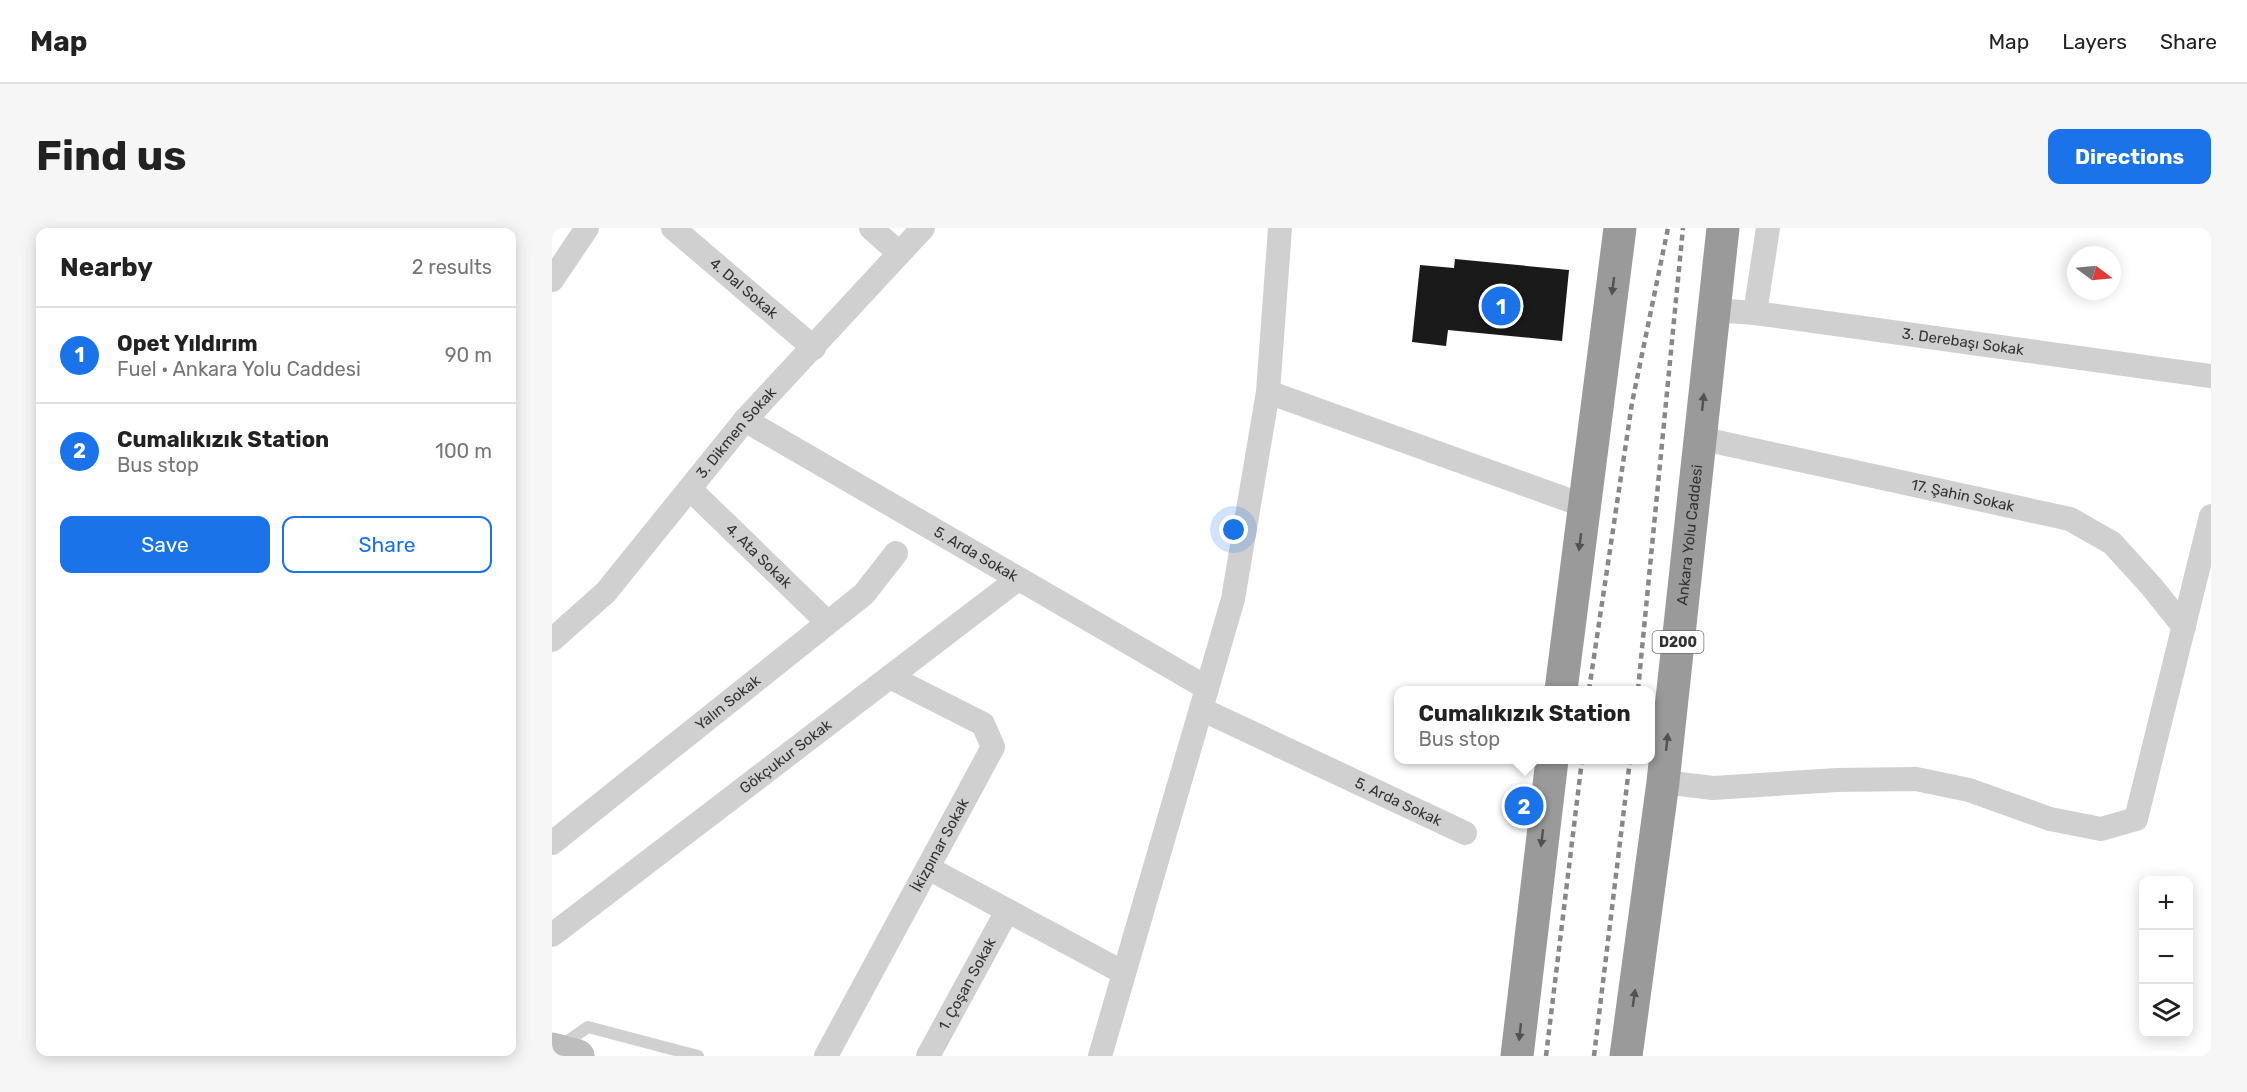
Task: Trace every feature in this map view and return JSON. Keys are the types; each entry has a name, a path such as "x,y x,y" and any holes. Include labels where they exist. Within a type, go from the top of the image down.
{"highway":[{"path":"1562,686 1620,228"},
{"name":"Ankara Yolu Caddesi","path":"1626,1056 1662,782 1723,228"},
{"path":"1517,1056 1551,764"}],"street":[{"path":"552,280 587,228"},
{"name":"4. Dal Sokak","path":"673,228 814,348"},
{"path":"871,228 899,253"},
{"name":"3. Dikmen Sokak","path":"552,640 606,592 745,420 923,228"},
{"path":"1100,1056 1233,599 1269,392 1280,228"},
{"path":"1755,313 1768,228"},
{"name":"3. Derebaşı Sokak","path":"1713,310 1755,313 2211,376"},
{"path":"1269,392 1585,506"},
{"name":"5. Arda Sokak","path":"745,420 1018,579 1204,699 1465,833"},
{"name":"17. Şahin Sokak","path":"1700,438 2070,519 2112,543 2184,627"},
{"name":"4. Ata Sokak","path":"690,489 827,622"},
{"path":"1662,782 1713,788 1838,780 1916,779 1970,790 2050,819 2100,829 2136,819 2184,627 2206,564 2211,516"},
{"name":"Yalın Sokak","path":"552,843 864,594 896,553"},
{"name":"Gökçukur Sokak","path":"552,935 1018,579"},
{"name":"İkizpınar Sokak","path":"826,1056 993,747 983,724 890,676"},
{"path":"928,868 1124,973"},
{"name":"1. Çoşan Sokak","path":"928,1056 1008,910"}],"lane":[{"path":"562,1052 588,1027 698,1056"}],"building":[{"path":"1455,259 1569,270 1562,341 1448,330 1446,346 1412,342 1420,265 1454,268"}],"railway":[{"path":"1590,686 1632,403 1668,228"},
{"path":"1638,686 1683,228"},
{"path":"1546,1056 1582,764"},
{"path":"1594,1056 1630,764"}],"place":[{"name":"Opet Yıldırım","path":"1501,306"},
{"name":"Cumalıkızık Station","path":"1524,806"}]}
